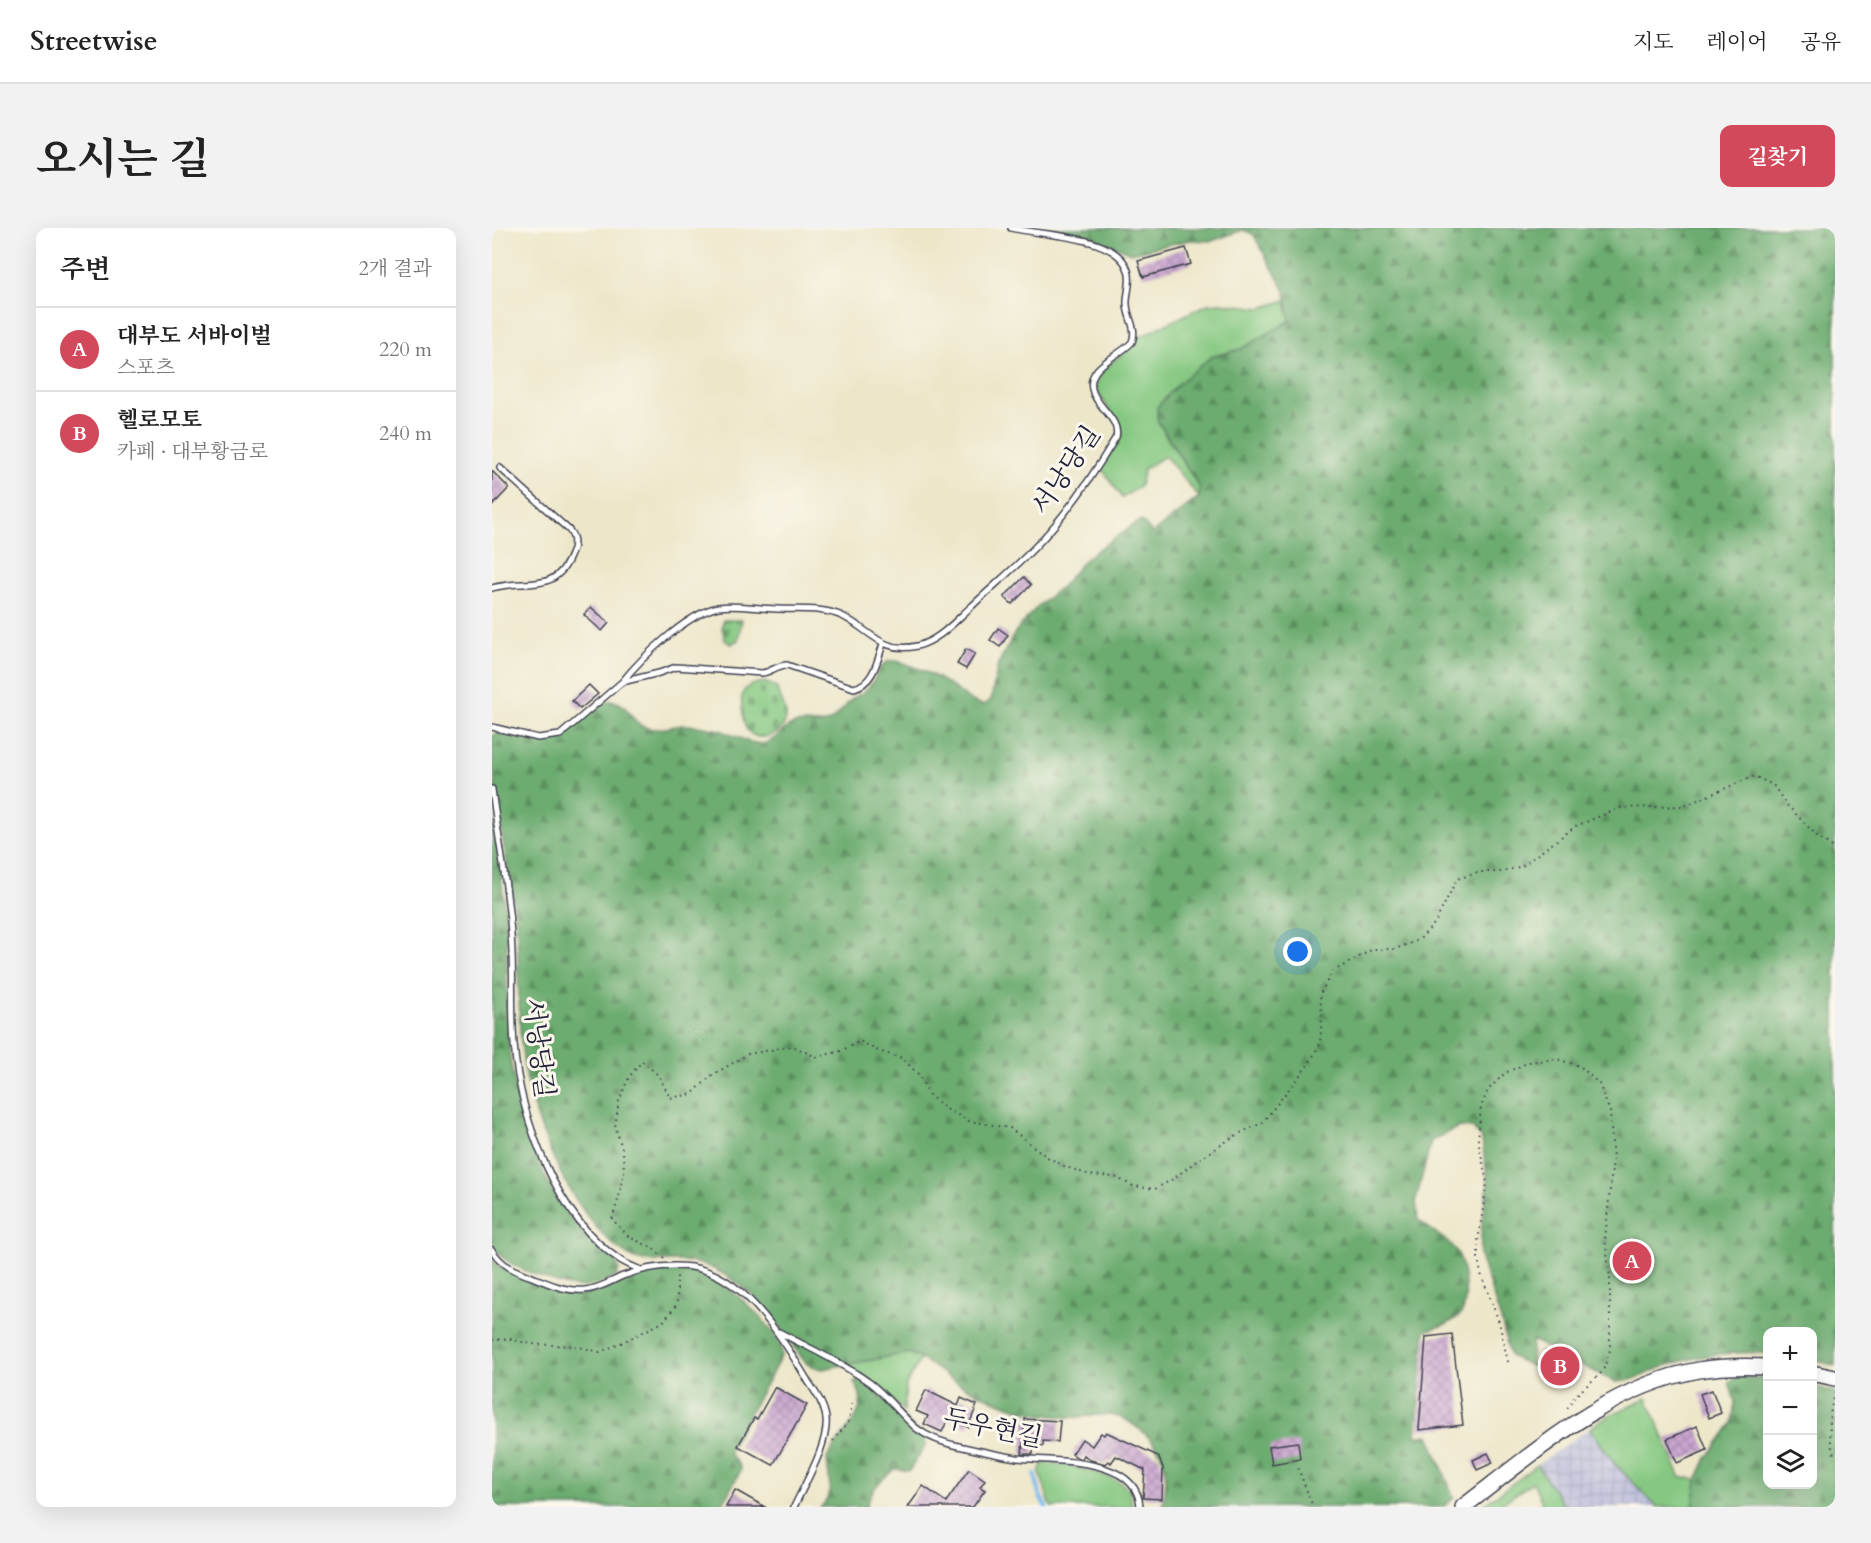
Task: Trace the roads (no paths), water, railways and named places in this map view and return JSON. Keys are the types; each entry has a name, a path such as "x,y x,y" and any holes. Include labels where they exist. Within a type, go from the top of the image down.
{"main road":[{"path":"1463,1507 1564,1432 1596,1410 1626,1394 1671,1377 1699,1370 1763,1367"},
{"path":"1817,1374 1835,1378"}],"lane":[{"name":"서낭당길","path":"883,644 907,648 920,646 944,632 1037,545 1070,506 1116,437 1117,428 1095,397 1091,386 1099,367 1127,347 1134,336 1127,305 1130,282 1125,264 1109,250 1092,242 1011,228"},
{"path":"492,588 510,585 538,585 546,582 560,574 574,547 574,540 569,530 500,468"},
{"path":"492,727 538,738 560,735 622,682 646,655 697,615 719,607 829,611 855,623 883,644 869,680 854,688 788,665 780,665 762,673 680,666 659,674 622,682"},
{"name":"서낭당길","path":"492,789 509,909 514,1047 523,1095 534,1135 564,1201 583,1226 620,1260 641,1270"},
{"path":"492,1250 498,1260 516,1272 572,1290 595,1289 641,1270 663,1267 690,1267 706,1270 734,1286 776,1330 823,1406 826,1428 815,1461 794,1507"},
{"name":"두우현길","path":"776,1330 871,1384 918,1429 933,1437 953,1445 1001,1455 1069,1461 1114,1472 1133,1483 1138,1491 1140,1507"}],"waterway":[{"path":"1035,1474 1040,1496 1046,1507"}],"place":[{"name":"대부도 서바이벌","path":"1632,1261"},
{"name":"헬로모토","path":"1560,1366"}]}
